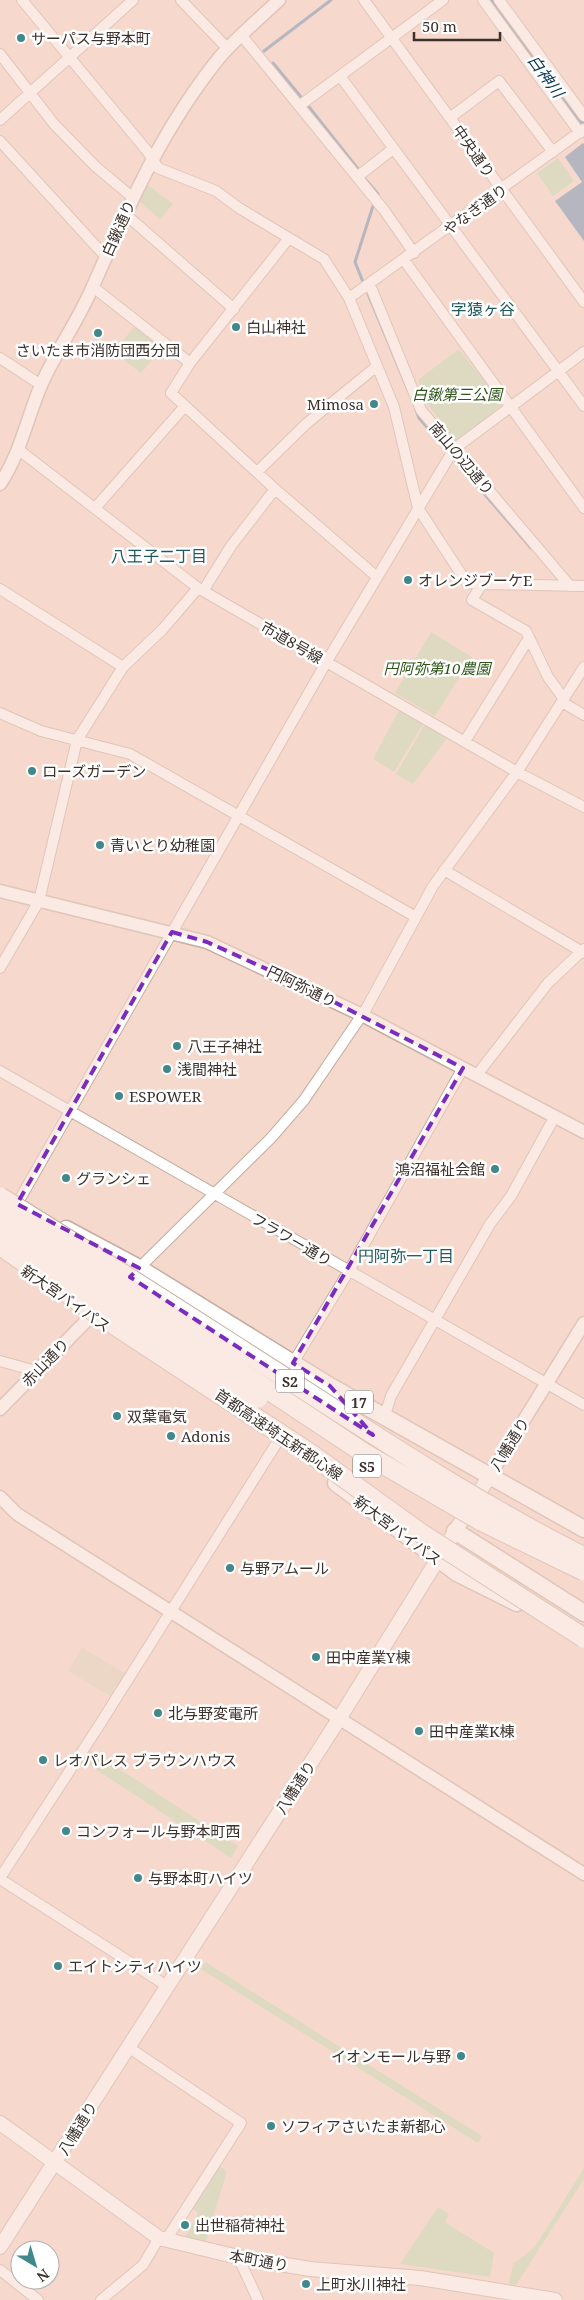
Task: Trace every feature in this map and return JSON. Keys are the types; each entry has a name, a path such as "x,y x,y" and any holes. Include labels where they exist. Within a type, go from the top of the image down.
{"highway":[{"name":"17","path":"5,1202 139,1268 330,1386 385,1415 584,1529"},
{"path":"5,1202 32,1220 91,1296 97,1310"},
{"path":"5,1202 364,1453 481,1521 584,1571"},
{"name":"S2","path":"5,1202 131,1277 388,1445 488,1506 584,1558"},
{"name":"S5","path":"0,1229 158,1336 396,1484 477,1530 584,1584"},
{"name":"首都高速埼玉新都心線","path":"0,1245 82,1303 311,1454 427,1537 584,1637"},
{"name":"新大宮バイパス","path":"0,1252 97,1310 224,1404 278,1441 437,1560 457,1573 584,1637"},
{"path":"124,1283 157,1308 192,1345 224,1404"},
{"path":"330,1386 386,1449 418,1474 470,1507"},
{"path":"455,1531 584,1613"}],"main road":[{"name":"八幡通り","path":"0,2247 339,1719 490,1475"},
{"name":"本町通り","path":"0,2123 162,2239 238,2257 310,2268 420,2278 555,2300"}],"street":[{"path":"22,0 158,168 216,191 239,208 324,259 349,298 394,407 418,508 467,583 584,586"},
{"path":"0,120 133,0"},
{"path":"182,0 228,49"},
{"name":"白鍬通り","path":"0,484 19,450 41,385 93,287 124,213 152,159 193,92 228,49 279,0"},
{"name":"中央通り","path":"364,0 584,302"},
{"path":"299,106 443,0"},
{"path":"483,0 581,131"},
{"path":"499,0 584,116"},
{"path":"242,36 384,210 414,253"},
{"path":"0,54 54,124 89,159 132,197"},
{"path":"340,76 584,406"},
{"path":"450,117 499,81 554,152"},
{"name":"やなぎ通り","path":"349,298 452,226 581,131"},
{"path":"0,142 105,256"},
{"path":"357,177 393,149"},
{"path":"124,213 234,309"},
{"path":"289,238 190,364 171,393 257,472 377,577"},
{"path":"404,260 584,508"},
{"name":"南山の辺通り","path":"370,285 421,410 570,586"},
{"path":"93,287 190,364"},
{"path":"5,1202 71,1112 327,662 454,449 584,352"},
{"path":"0,358 41,385"},
{"path":"257,472 306,424 377,366"},
{"path":"95,508 185,406"},
{"name":"市道8号線","path":"19,450 95,508 124,533 200,589 517,772 584,807"},
{"path":"0,968 39,901 77,740 123,667 162,630 200,589 275,488"},
{"path":"482,584 472,600 526,631 562,701 584,715"},
{"path":"0,589 123,667"},
{"path":"465,741 530,638"},
{"path":"97,1310 271,1138 304,1100 362,1015 444,870 517,772 584,667"},
{"path":"0,714 41,732 130,754 416,917"},
{"path":"444,870 583,951 548,983 476,1076"},
{"name":"円阿弥通り","path":"0,891 207,942 362,1015 554,1118 584,1132"},
{"path":"293,1363 349,1272 463,1068"},
{"name":"フラワー通り","path":"0,1071 584,1405"},
{"path":"385,1415 391,1396 434,1320 490,1224 511,1196 554,1118"},
{"name":"赤山通り","path":"0,1408 97,1310"},
{"name":"八幡通り","path":"490,1475 584,1323"},
{"path":"0,1361 36,1370"},
{"path":"167,1986 0,1878 100,1724 278,1441"},
{"path":"0,1498 18,1514 584,1874"},
{"path":"101,2300 144,2264 241,2123 128,2047"},
{"path":"238,2257 258,2300"},
{"path":"0,2270 38,2300"}],"highlighted area":[{"path":"172,932 207,942 291,980 463,1068 293,1363 330,1386 373,1435 130,1277 139,1268 17,1204"}],"shaded area":[{"path":"82,1648 125,1673 110,1696 68,1671"}],"green space":[{"path":"558,158 574,181 553,196 537,173"},
{"path":"148,185 173,204 160,219 139,201"},
{"path":"135,326 162,349 141,373 113,352"},
{"name":"白鍬第三公園","path":"459,349 503,405 456,441 427,404 418,380"},
{"name":"円阿弥第10農園","path":"431,632 472,657 435,716 395,693"},
{"path":"399,710 423,724 394,772 373,759"},
{"path":"425,724 447,738 413,784 396,774"},
{"path":"90,1750 238,1846 231,1858 83,1761"},
{"path":"205,1962 482,2136 478,2143 201,1969"},
{"path":"217,2165 227,2171 205,2244 184,2240 198,2213 190,2207"},
{"path":"584,2168 584,2179 516,2285 509,2284 513,2264 535,2247"},
{"path":"438,2207 449,2214 445,2222 494,2253 490,2277 400,2264"}],"water":[{"path":"583,143 584,241 555,201 582,182 565,157"}],"waterway":[{"path":"264,51 331,0"},
{"name":"白神川","path":"490,0 584,128"},
{"path":"273,63 301,97"},
{"path":"309,107 358,169"},
{"path":"366,180 378,194"},
{"path":"363,282 355,262 373,206"},
{"path":"368,294 408,390"},
{"path":"416,410 419,418 446,449"},
{"path":"456,461 531,548"}],"place":[{"name":"サーパス与野本町","path":"21,38"},
{"name":"白山神社","path":"236,327"},
{"name":"さいたま市消防団西分団","path":"98,333"},
{"name":"Mimosa","path":"374,404"},
{"name":"オレンジブーケE","path":"408,580"},
{"name":"ローズガーデン","path":"32,771"},
{"name":"青いとり幼稚園","path":"100,845"},
{"name":"八王子神社","path":"177,1046"},
{"name":"浅間神社","path":"167,1069"},
{"name":"ESPOWER","path":"119,1096"},
{"name":"鴻沼福祉会館","path":"495,1169"},
{"name":"グランシェ","path":"66,1178"},
{"name":"双葉電気","path":"117,1416"},
{"name":"Adonis","path":"171,1436"},
{"name":"与野アムール","path":"230,1568"},
{"name":"田中産業Y棟","path":"316,1657"},
{"name":"北与野変電所","path":"158,1713"},
{"name":"田中産業K棟","path":"419,1731"},
{"name":"レオパレス ブラウンハウス","path":"43,1760"},
{"name":"コンフォール与野本町西","path":"66,1831"},
{"name":"与野本町ハイツ","path":"138,1878"},
{"name":"エイトシティハイツ","path":"58,1966"},
{"name":"イオンモール与野","path":"461,2056"},
{"name":"ソフィアさいたま新都心","path":"271,2126"},
{"name":"出世稲荷神社","path":"185,2225"},
{"name":"上町氷川神社","path":"306,2284"}],"district":[{"name":"字猿ヶ谷","path":"483,309"},
{"name":"八王子二丁目","path":"159,556"},
{"name":"円阿弥一丁目","path":"406,1256"}]}
